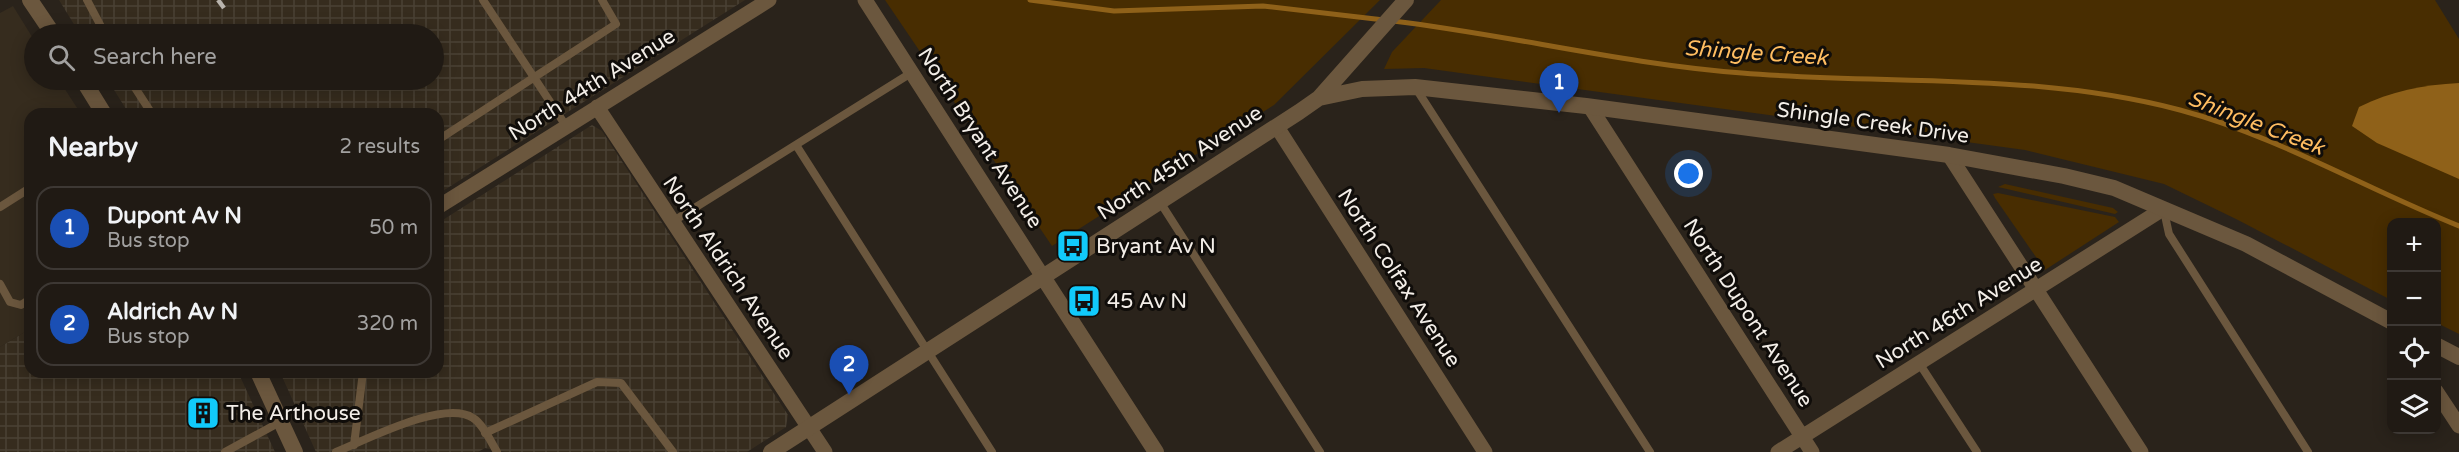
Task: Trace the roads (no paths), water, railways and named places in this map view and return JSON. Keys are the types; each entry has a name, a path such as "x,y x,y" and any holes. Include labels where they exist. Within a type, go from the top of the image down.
{"street":[{"path":"30,0 46,24"},
{"name":"North 44th Avenue","path":"444,203 769,0"},
{"name":"North Bryant Avenue","path":"865,0 1156,452"},
{"name":"North 45th Avenue","path":"771,452 1319,98 1406,0"},
{"name":"Shingle Creek Drive","path":"1319,98 1362,89 1415,87 1590,107 1949,155 2094,183 2114,188 2246,244 2387,320"},
{"path":"88,90 100,108"},
{"name":"North Aldrich Avenue","path":"597,107 825,452"},
{"name":"North Dupont Avenue","path":"1590,107 1812,452"},
{"name":"North Colfax Avenue","path":"1277,127 1485,452"},
{"path":"1949,155 2140,452"},
{"name":"North 46th Avenue","path":"1778,452 2163,209"},
{"path":"2441,348 2459,357"},
{"path":"261,378 295,452"},
{"path":"2441,399 2459,426"}],"lane":[{"path":"87,0 100,24"},
{"path":"483,0 566,126"},
{"path":"444,136 616,24 602,0"},
{"path":"672,222 911,74"},
{"path":"1415,87 1650,452"},
{"path":"136,90 148,108"},
{"path":"796,145 992,452"},
{"path":"0,207 24,192"},
{"path":"1160,202 1320,452"},
{"path":"2163,209 2169,234 2308,452"},
{"path":"0,284 10,302 21,305 24,303"},
{"path":"1919,362 1977,452"},
{"path":"354,445 362,378"},
{"path":"485,433 597,382 621,383 673,452"},
{"path":"336,452 430,416 459,413 474,418 497,452"},
{"path":"225,452 280,422"}],"waterway":[{"name":"Shingle Creek","path":"1030,0 1114,11 1263,6 1384,20"},
{"name":"Shingle Creek","path":"1393,21 1698,69 1797,76 2016,85 2126,98 2180,110 2251,134 2459,226"}],"railway":[{"path":"218,0 224,8"}],"place":[{"name":"Dupont Av N","path":"1559,113"},
{"name":"Bryant Av N","path":"1073,246"},
{"name":"45 Av N","path":"1084,301"},
{"name":"Aldrich Av N","path":"849,395"},
{"name":"The Arthouse","path":"203,413"}]}
